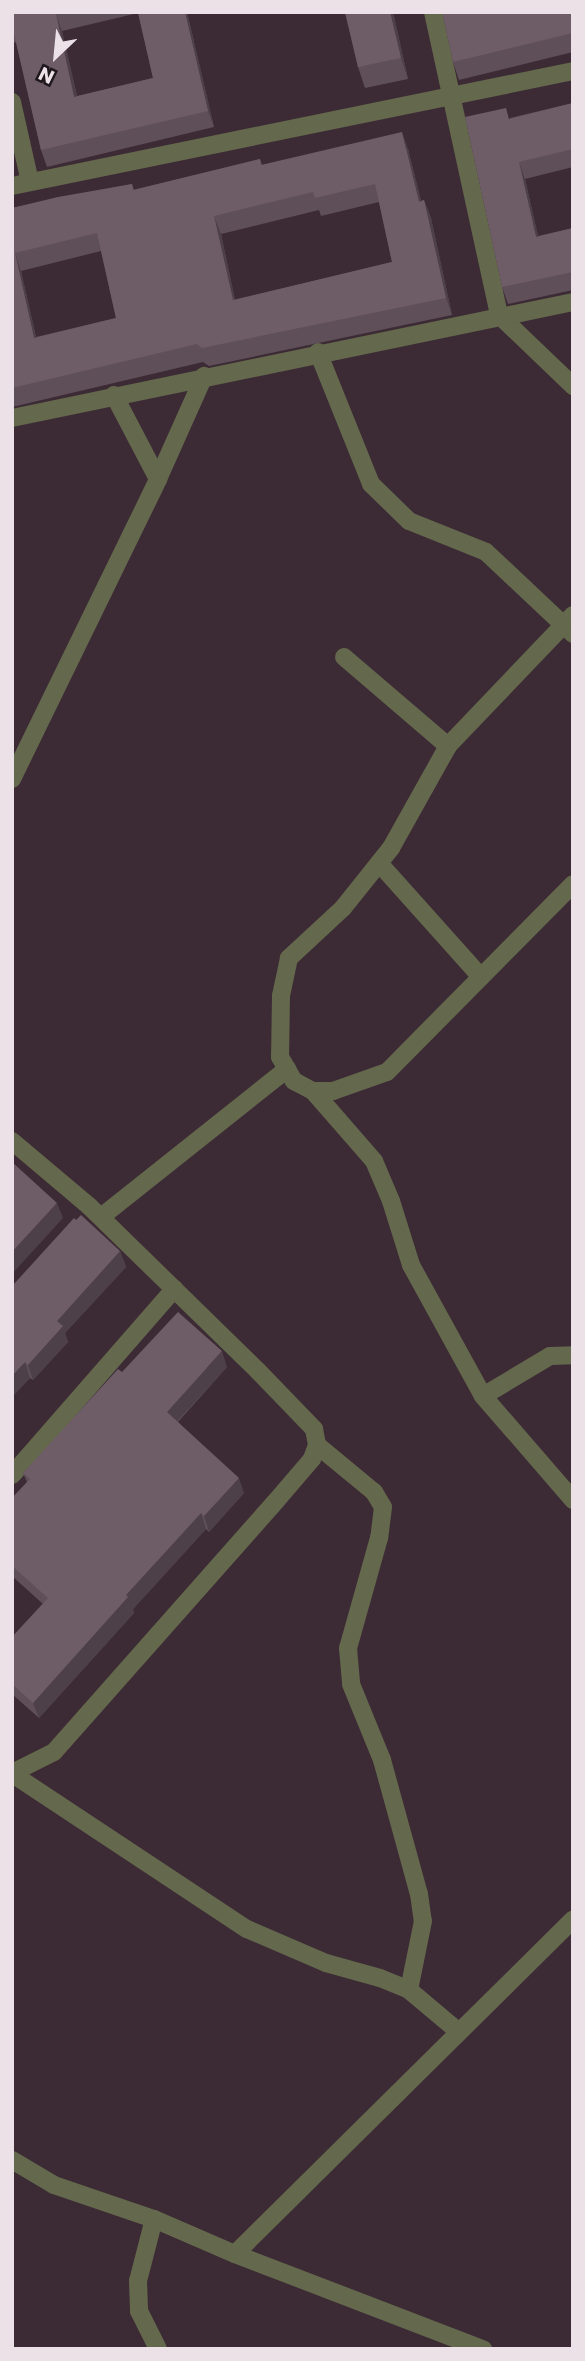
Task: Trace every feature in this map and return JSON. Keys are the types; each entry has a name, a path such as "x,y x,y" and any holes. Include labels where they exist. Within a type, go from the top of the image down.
{"street":[{"path":"433,12 499,315 573,386"},
{"path":"12,186 452,98 573,71"},
{"path":"12,102 30,182"},
{"path":"12,418 318,352 573,302"},
{"path":"318,352 371,484 409,521 486,552 570,625 448,746 391,848 342,908 289,958 281,996 280,1057 294,1081 313,1091 374,1161 391,1201 411,1265 482,1396 573,1500"},
{"path":"12,779 158,480 204,376"},
{"path":"114,395 158,480"},
{"path":"344,657 448,746"},
{"path":"379,863 481,977"},
{"path":"313,1091 333,1091 387,1072 573,884"},
{"path":"90,1213 287,1069"},
{"path":"12,1143 174,1289 314,1429 317,1445 312,1459 54,1752 13,1774 247,1929 326,1963 380,1978 409,1990 459,2032"},
{"path":"12,1475 174,1289"},
{"path":"482,1396 550,1356 573,1355"},
{"path":"317,1445 374,1492 383,1507 379,1538 348,1648 351,1684 382,1760 419,1894 423,1921 409,1990"},
{"path":"235,2254 573,1919"},
{"path":"12,2160 54,2185 154,2219 235,2254 483,2349"},
{"path":"154,2219 138,2281 139,2311 158,2349"}],"building":[{"path":"12,12 63,12 56,14 74,97 153,78 138,12 185,12 208,111 41,150 12,25"},
{"path":"345,12 390,12 401,58 358,67"},
{"path":"442,12 573,12 573,33 453,62"},
{"path":"573,103 573,149 519,162 536,237 573,228 573,272 502,287 465,117 506,108 509,119"},
{"path":"402,132 419,202 424,200 446,298 202,348 197,344 12,388 12,208 132,184 133,190 260,159 261,165","holes":["375,184 392,262 233,300 214,216 313,192 315,198","97,233 116,318 34,338 15,253"]},
{"path":"12,1162 57,1203 12,1252"},
{"path":"81,1215 120,1251 57,1321 63,1326 28,1365 25,1362 12,1376 12,1284 74,1218 76,1220"},
{"path":"178,1312 222,1351 167,1412 239,1478 204,1516 201,1513 33,1703 12,1684 12,1637 48,1598 12,1566 12,1498 30,1479 23,1473 118,1369 122,1372"}]}
